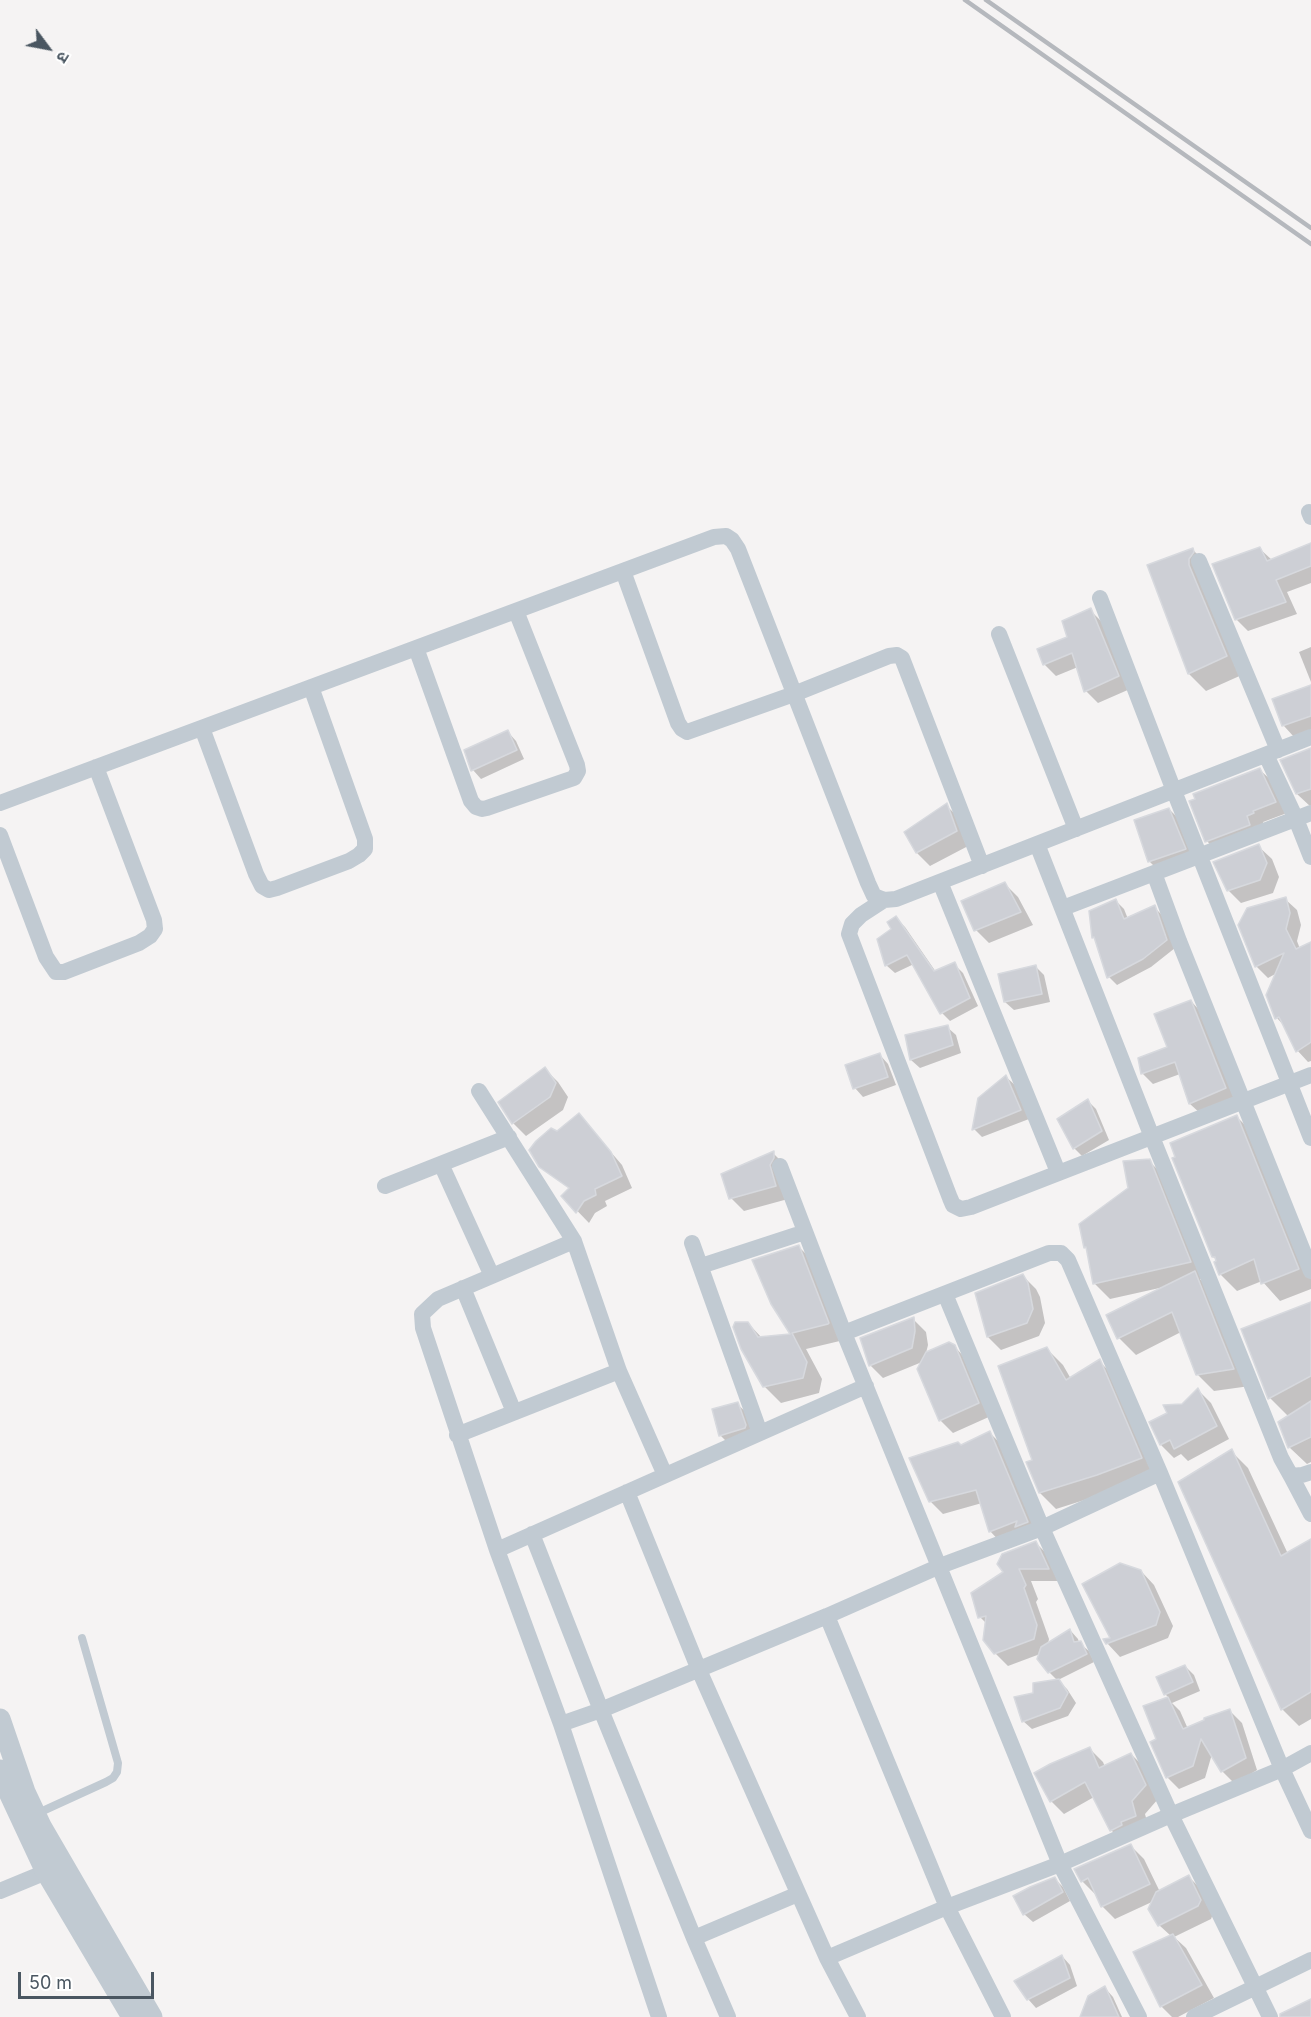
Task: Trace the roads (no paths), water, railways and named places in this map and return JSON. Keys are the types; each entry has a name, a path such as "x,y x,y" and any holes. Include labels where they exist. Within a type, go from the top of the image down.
{"street":[{"path":"0,803 714,537 726,536 738,549 868,884 874,896 884,900 896,899 1311,737"},
{"path":"1199,561 1272,752 1303,816 1311,857"},
{"path":"622,571 678,723 687,732 696,731 889,656 897,655 902,658 982,866"},
{"path":"1100,598 1311,1138"},
{"path":"416,648 471,801 476,807 488,808 574,778 578,771 577,765 516,611"},
{"path":"999,634 1076,829"},
{"path":"202,728 256,874 262,886 269,890 278,888 349,861 365,849 365,839 311,687"},
{"path":"0,835 46,957 56,972 64,972 139,943 150,936 155,929 154,920 96,767"},
{"path":"1062,908 1303,816"},
{"path":"1037,844 1281,1458 1311,1514"},
{"path":"1154,873 1311,1271"},
{"path":"940,882 1058,1173"},
{"path":"884,900 861,915 852,924 849,934 953,1205 961,1209 1311,1075"},
{"path":"479,1091 574,1241 619,1371 665,1475"},
{"path":"385,1186 509,1137"},
{"path":"441,1164 492,1276"},
{"path":"780,1166 844,1333 1060,1864 1139,2017"},
{"path":"701,1266 805,1232"},
{"path":"574,1241 438,1299 422,1314 423,1328 457,1435 561,1724 659,2017"},
{"path":"692,1243 760,1433"},
{"path":"844,1333 1049,1254 1061,1253 1068,1260 1160,1473 1282,1769 1311,1831"},
{"path":"463,1288 514,1412"},
{"path":"945,1294 1042,1528 1171,1815 1270,2017"},
{"path":"457,1435 619,1371"},
{"path":"497,1550 866,1386"},
{"path":"1292,1476 1311,1472"},
{"path":"561,1724 699,1670 939,1566 1042,1528 1160,1473"},
{"path":"627,1492 699,1670 826,1958 858,2017"},
{"path":"532,1534 693,1938 728,2017"},
{"path":"827,1616 947,1907 1003,2017"},
{"path":"0,1719 25,1792 28,1816 46,1872 132,2017"},
{"path":"826,1958 947,1907 1060,1864 1282,1769 1311,1754"},
{"path":"1,1778 83,1901 152,2017"},
{"path":"0,1890 46,1872"},
{"path":"693,1938 798,1894"},
{"path":"1194,2017 1311,1960"}],"lane":[{"path":"28,1816 106,1782 117,1772 118,1763 82,1638"}],"railway":[{"path":"965,0 1311,244"},
{"path":"986,0 1311,228"}]}
